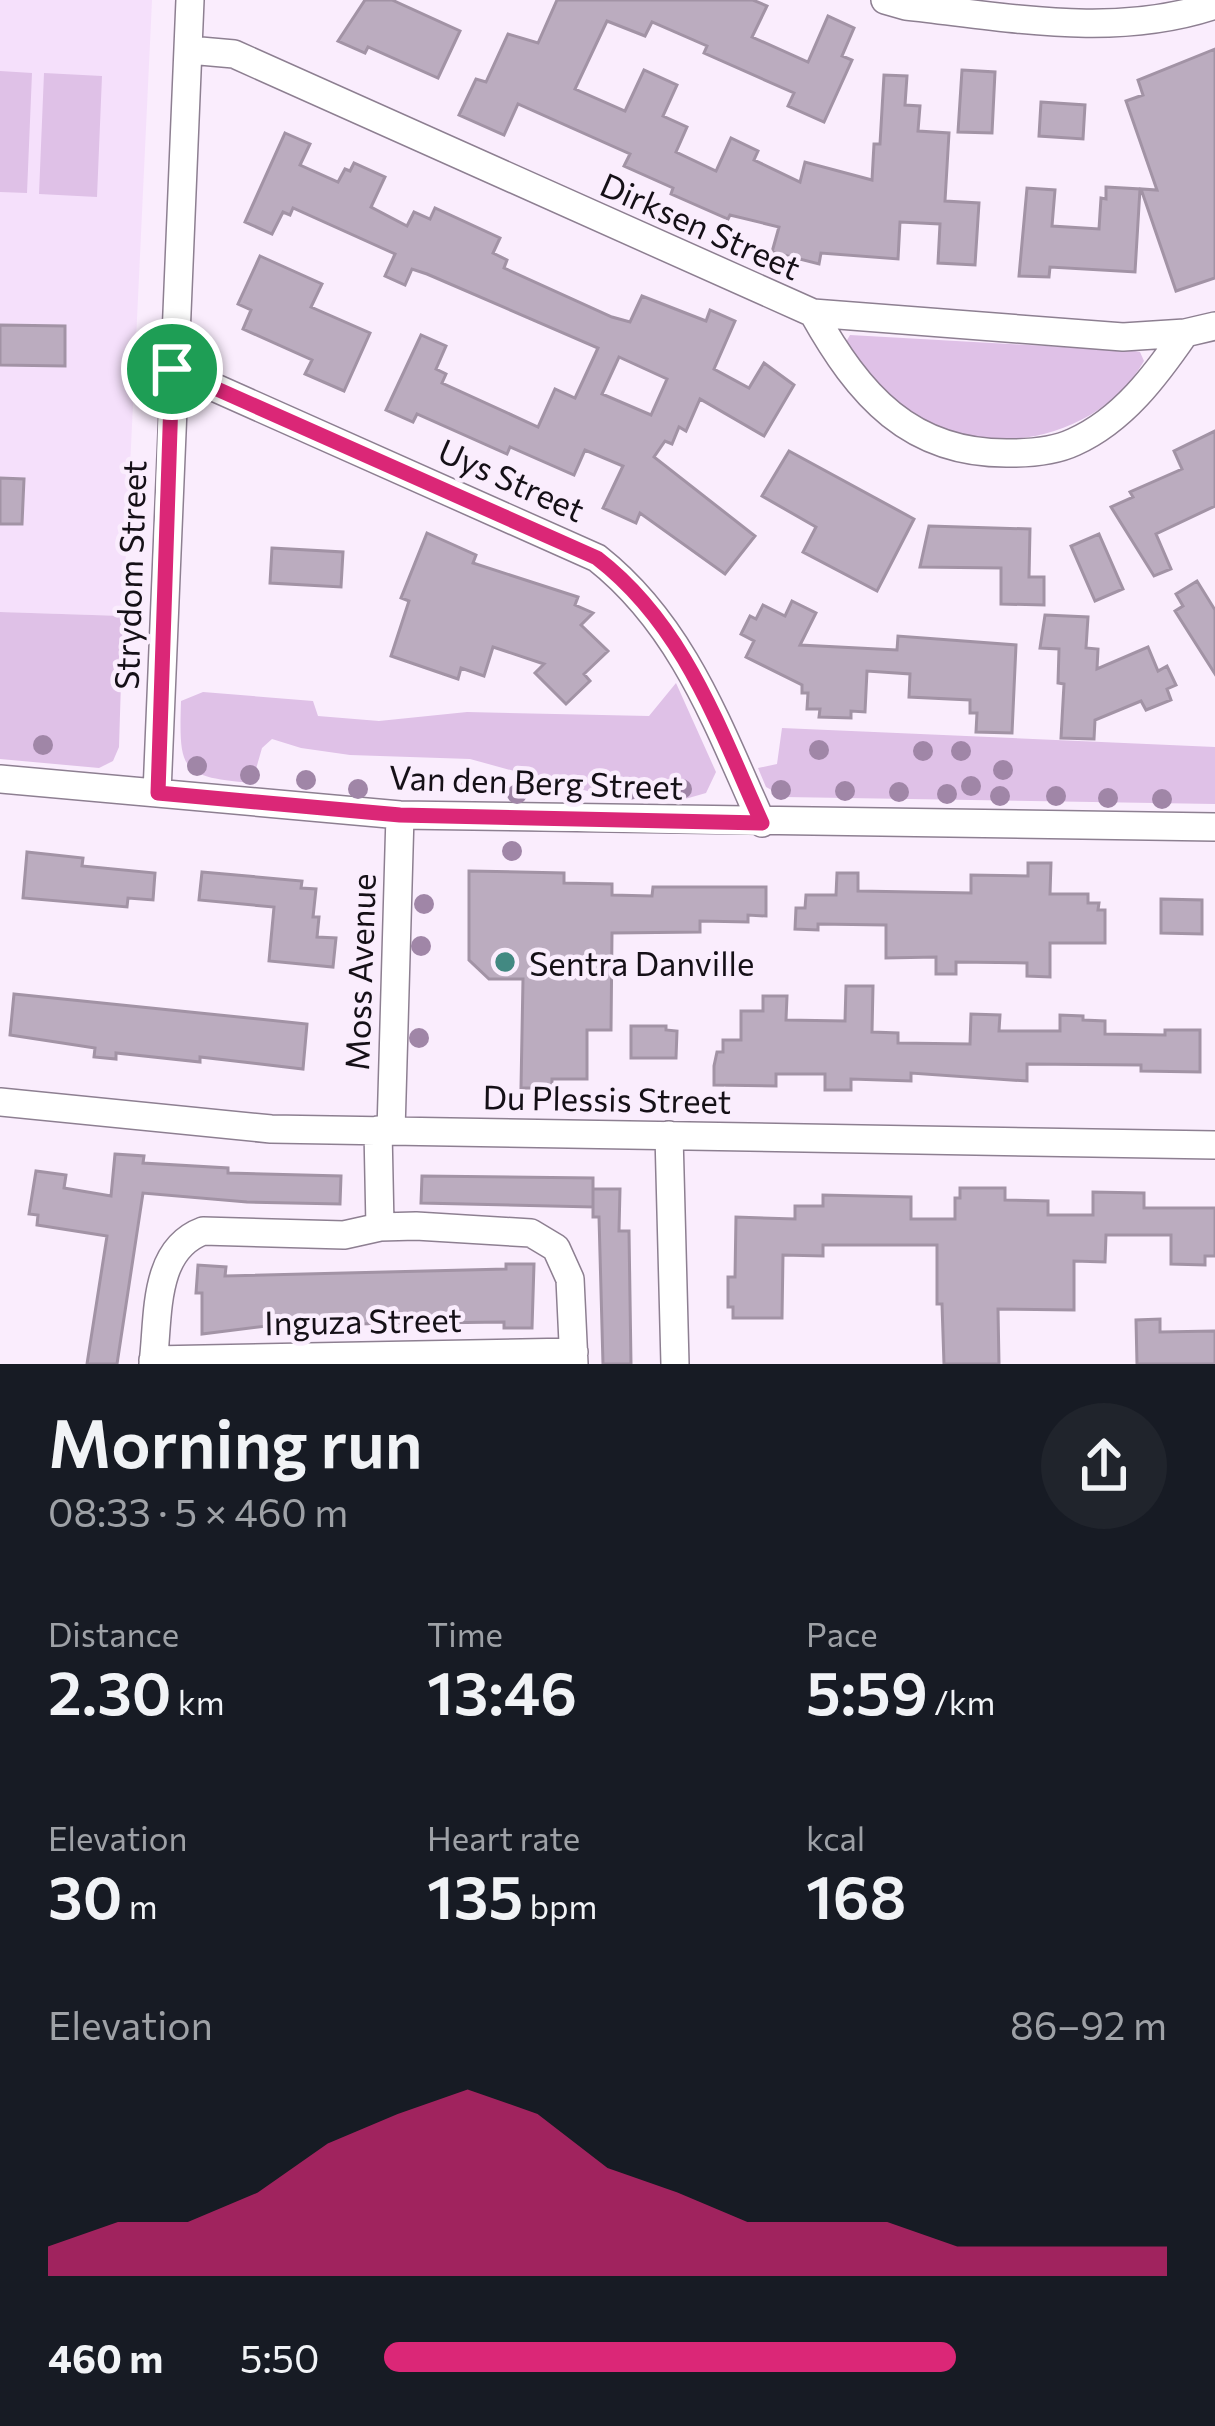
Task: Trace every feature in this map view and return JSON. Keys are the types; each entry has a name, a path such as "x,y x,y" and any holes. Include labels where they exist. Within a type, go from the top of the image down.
{"street":[{"name":"Strydom Street","path":"158,793 190,0"},
{"path":"885,0 1076,25 1148,20 1215,5"},
{"name":"Dirksen Street","path":"189,50 234,54 813,313 1123,338 1215,326"},
{"path":"813,313 832,347 898,422 939,444 992,454 1050,450 1096,430 1131,401 1185,333"},
{"name":"Uys Street","path":"172,369 597,558 627,581 681,649 762,823"},
{"name":"Van den Berg Street","path":"0,779 400,815 1215,827"},
{"name":"Moss Avenue","path":"380,1227 400,815"},
{"name":"Du Plessis Street","path":"0,1102 271,1129 1215,1145"},
{"path":"669,1135 675,1364"},
{"path":"153,1362 164,1272 185,1238 203,1231 344,1235 380,1227 521,1232 544,1239 556,1248 570,1279 574,1358"},
{"name":"Inguza Street","path":"153,1362 574,1358"}],"shaded area":[{"path":"0,0 152,0 123,616 0,612"},
{"path":"0,71 32,73 27,193 0,192"},
{"path":"44,73 102,76 97,197 39,194"},
{"path":"850,335 1135,351 1144,361 1125,387 1072,424 1041,435 976,438 945,430 906,409 846,342"},
{"path":"0,612 123,616 119,747 113,761 99,768 0,759"},
{"path":"676,683 716,772 706,793 685,799 613,798 470,759 350,755 272,739 262,748 252,783 228,781 197,773 189,766 181,742 181,701 203,692 313,701 318,716 379,721 467,712 649,716"},
{"path":"782,728 1215,747 1215,804 784,797 766,787 758,768 777,764"}],"building":[{"path":"365,0 392,0 460,31 438,78 368,47 365,53 338,41"},
{"path":"557,0 753,0 767,6 752,37 808,62 828,16 854,28 842,56 852,60 824,122 788,106 794,93 704,53 707,46 652,22 645,36 607,21 575,89 625,111 644,70 677,85 663,116 687,127 676,152 716,171 731,138 758,151 754,160 800,182 805,162 872,180 874,144 880,144 884,75 907,76 905,105 920,106 918,131 949,133 945,201 979,203 975,265 938,263 940,224 900,222 898,259 821,253 819,264 772,252 779,227 730,215 728,219 671,194 673,188 624,166 630,154 518,104 504,135 459,115 476,79 486,82 508,34 538,43"},
{"path":"1215,49 1215,278 1176,291 1141,189 1157,190 1126,101 1143,95 1138,80"},
{"path":"962,70 995,72 992,133 958,132"},
{"path":"1041,102 1085,105 1083,139 1039,136"},
{"path":"285,133 310,144 300,165 338,182 354,163 385,177 371,207 407,226 414,212 430,219 435,208 500,238 493,253 507,260 504,268 612,317 630,322 642,296 706,321 710,310 735,321 714,369 749,388 764,363 794,385 764,436 700,399 686,431 679,427 672,444 665,441 654,457 755,536 725,574 640,513 636,523 603,508 623,466 585,450 574,475 510,447 507,454 417,414 413,422 386,410 421,335 446,346 436,369 446,374 442,383 538,427 555,389 575,398 598,348 427,274 412,269 405,285 385,276 395,254 293,208 290,215 283,212 272,234 245,222","holes":["619,357 667,379 651,415 602,394"]},
{"path":"1106,187 1140,189 1135,272 1050,267 1049,277 1019,276 1027,188 1055,190 1052,226 1099,229"},
{"path":"260,256 322,284 311,307 370,333 344,391 305,374 312,360 243,329 251,310 238,304"},
{"path":"0,325 65,326 65,366 0,365"},
{"path":"1215,431 1215,506 1156,534 1171,569 1154,576 1111,507 1133,497 1130,492 1182,469 1174,451"},
{"path":"789,451 914,519 877,591 803,552 816,527 762,496"},
{"path":"0,478 24,479 22,524 0,524"},
{"path":"929,526 1030,529 1029,577 1044,577 1044,605 1001,604 1001,568 920,567"},
{"path":"427,533 476,555 473,563 578,597 575,605 593,613 581,625 608,651 584,674 590,681 566,704 535,673 544,664 493,647 484,676 461,668 458,679 391,656 409,601 401,598"},
{"path":"1099,534 1123,589 1095,601 1071,546"},
{"path":"272,548 343,552 341,587 270,583"},
{"path":"1197,581 1215,610 1215,674 1175,611 1183,606 1176,594"},
{"path":"792,601 816,613 800,645 897,650 898,636 1016,645 1012,733 976,732 977,713 970,713 970,700 909,697 910,674 867,671 865,712 851,711 851,718 819,717 820,709 807,709 808,693 802,693 802,685 746,657 754,641 741,634 750,616 756,619 763,605 785,616"},
{"path":"1045,615 1088,617 1086,648 1098,649 1097,669 1148,647 1158,671 1167,666 1176,685 1167,689 1171,700 1146,710 1141,701 1095,720 1094,739 1061,738 1064,684 1058,683 1059,649 1040,648"},
{"path":"27,852 83,858 82,866 155,873 153,900 128,898 127,907 23,898"},
{"path":"1028,863 1051,863 1050,894 1088,894 1088,903 1099,903 1098,910 1105,910 1105,943 1050,943 1050,977 1027,976 1027,963 956,962 956,974 936,974 936,957 886,958 886,925 818,924 818,930 795,929 796,908 805,908 806,895 836,895 837,873 858,873 858,891 971,893 971,875 1028,876"},
{"path":"469,871 564,873 564,883 612,884 612,895 652,896 653,887 766,887 766,916 748,915 748,922 700,921 700,932 612,933 611,1030 587,1030 587,1079 552,1079 552,1088 521,1088 523,979 489,979 469,960"},
{"path":"202,872 302,881 301,888 316,889 317,937 336,938 333,967 269,961 274,907 199,900"},
{"path":"1161,899 1202,900 1202,934 1161,933"},
{"path":"846,986 873,986 872,1032 898,1033 898,1043 970,1044 971,1014 1000,1015 999,1031 1060,1031 1060,1015 1083,1016 1083,1020 1105,1021 1105,1034 1200,1030 1200,1072 1141,1071 1141,1065 1027,1064 1027,1081 911,1073 911,1081 851,1079 851,1090 825,1090 825,1074 776,1074 776,1086 714,1085 714,1066 717,1052 723,1052 723,1040 741,1040 741,1011 763,1011 763,996 787,996 786,1020 845,1021"},
{"path":"14,994 307,1024 303,1069 200,1057 200,1062 116,1053 116,1059 94,1057 95,1048 10,1035"},
{"path":"631,1026 666,1026 666,1030 677,1031 676,1058 631,1058"},
{"path":"115,1154 144,1156 143,1163 228,1168 228,1173 341,1176 340,1204 143,1193 117,1364 87,1364 107,1236 37,1225 38,1215 29,1214 36,1171 66,1175 64,1188 111,1196"},
{"path":"422,1176 593,1178 593,1207 421,1203"},
{"path":"960,1188 1005,1188 1005,1200 1048,1201 1048,1215 1093,1215 1093,1192 1144,1193 1144,1208 1215,1208 1215,1256 1205,1256 1205,1265 1171,1264 1171,1235 1106,1235 1105,1262 1074,1261 1074,1310 998,1309 999,1364 944,1364 937,1245 823,1245 823,1256 783,1255 782,1318 733,1318 733,1307 728,1307 728,1277 735,1277 736,1217 795,1219 795,1206 823,1206 823,1195 911,1197 911,1219 955,1219"},
{"path":"593,1189 620,1189 619,1231 629,1231 631,1364 603,1364 599,1217 593,1217"},
{"path":"506,1264 534,1264 532,1328 504,1328 504,1322 275,1325 202,1334 202,1293 196,1293 198,1265 226,1267 225,1276 506,1269"},
{"path":"1160,1319 1160,1332 1215,1331 1215,1364 1137,1364 1136,1320"}],"place":[{"name":"Sentra Danville","path":"505,962"}],"route":[{"path":"172,369 566,542 627,581 681,649 762,823 400,815 158,793 172,369"}]}
